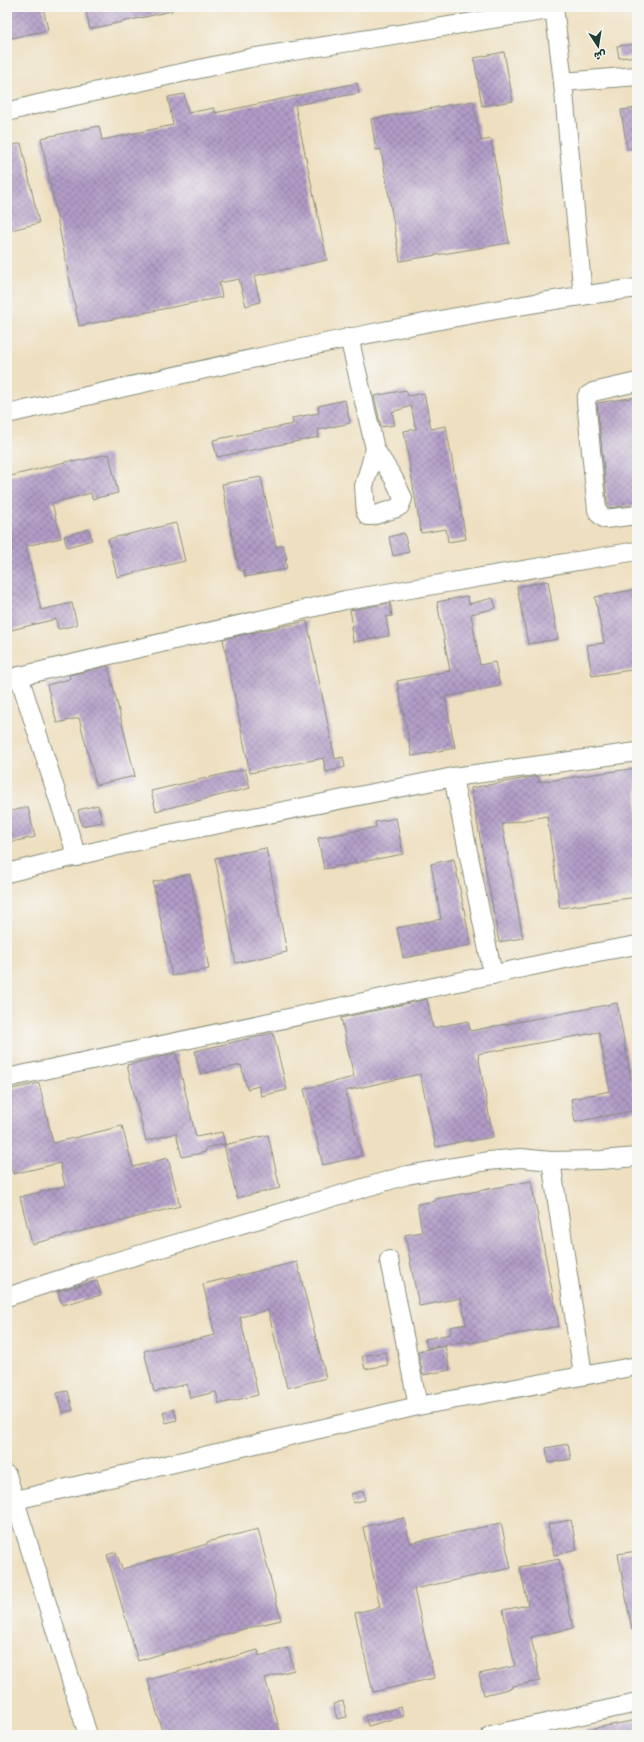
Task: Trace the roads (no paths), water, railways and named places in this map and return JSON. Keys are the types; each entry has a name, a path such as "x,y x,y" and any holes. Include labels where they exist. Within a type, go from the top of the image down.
{"street":[{"path":"7,112 250,58 555,8 583,296"},
{"path":"563,82 637,76"},
{"path":"7,414 349,337 637,288"},
{"path":"349,337 375,449"},
{"path":"637,382 593,392 587,396 586,401 598,510 600,515 605,519 637,515"},
{"path":"77,857 13,678 345,600 637,550"},
{"path":"7,873 154,837 453,777 637,752"},
{"path":"453,777 493,975"},
{"path":"7,1078 598,952 637,945"},
{"path":"7,1297 91,1269 407,1175 488,1161 521,1158 551,1161 602,1160 637,1156"},
{"path":"551,1161 583,1375"},
{"path":"389,1260 418,1406"},
{"path":"11,1500 418,1406 637,1366"},
{"path":"7,1475 11,1500 88,1735"},
{"path":"490,1735 637,1703"}]}
